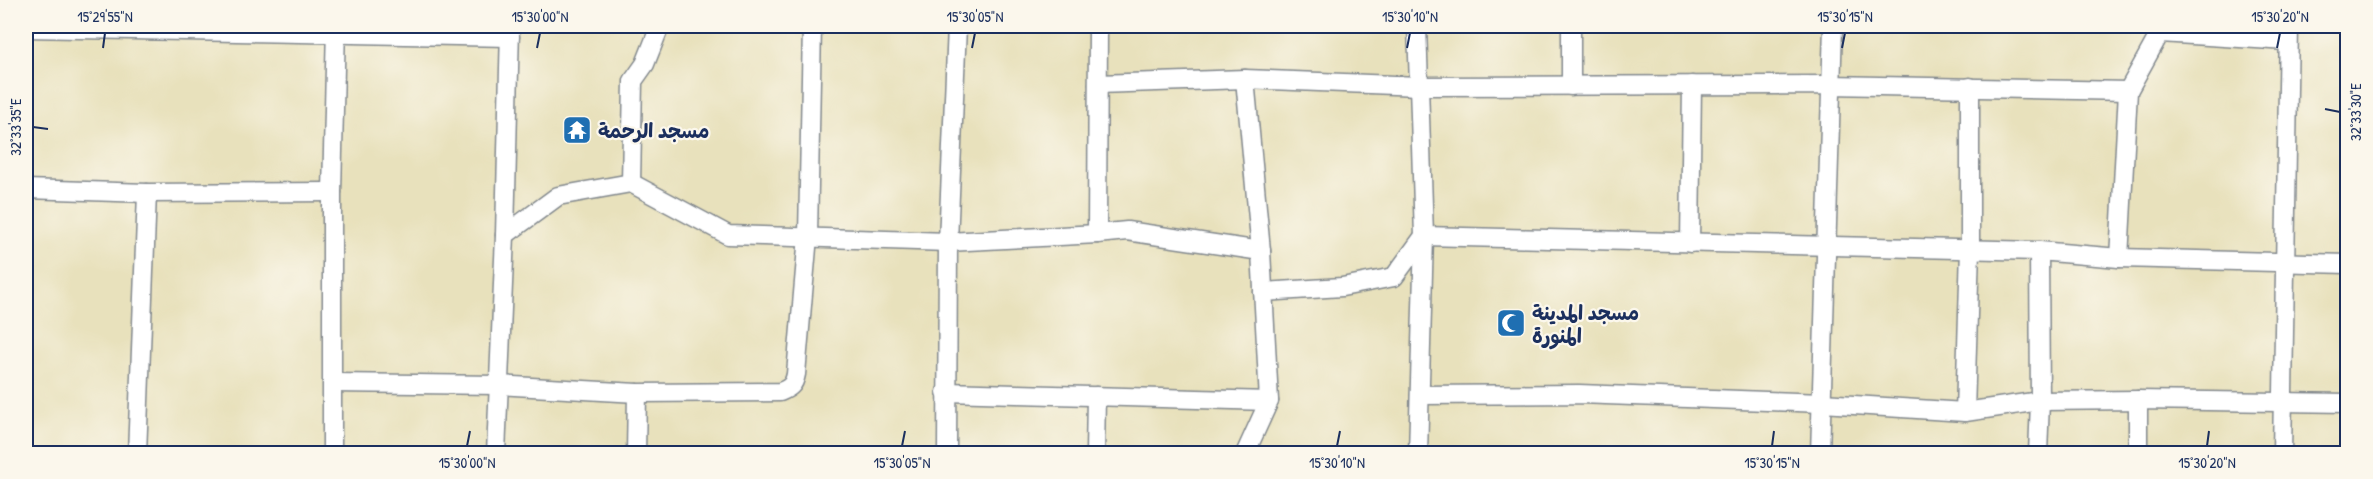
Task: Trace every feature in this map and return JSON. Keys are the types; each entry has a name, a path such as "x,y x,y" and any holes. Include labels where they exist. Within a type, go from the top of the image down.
{"street":[{"path":"631,183 633,81 645,64 660,26"},
{"path":"333,382 498,385 637,393 780,392 789,389 795,382 796,374 808,236 813,26"},
{"path":"947,453 948,242 957,26"},
{"path":"1097,234 1098,26"},
{"path":"1417,26 1424,236 1418,453"},
{"path":"1571,26 1571,86"},
{"path":"1820,453 1833,26"},
{"path":"26,28 510,31 496,453"},
{"path":"2119,258 2128,91 2160,29 2289,33 2283,262 2282,453"},
{"path":"332,453 332,192 336,30"},
{"path":"1098,84 1245,79 1419,86 1830,85 2128,91"},
{"path":"1245,79 1261,251 1269,401 1245,453"},
{"path":"1690,243 1692,85"},
{"path":"1965,412 1970,249 1970,87"},
{"path":"505,235 558,196 631,183 728,235 948,242 1127,231 1261,251"},
{"path":"26,189 147,193 332,192"},
{"path":"137,453 147,193"},
{"path":"1424,236 2039,251 2119,258 2348,264"},
{"path":"1263,292 1342,287 1394,276 1424,236"},
{"path":"2038,453 2039,251"},
{"path":"946,392 1269,401"},
{"path":"636,453 637,393"},
{"path":"1420,395 1579,394 1822,403 1965,412 2040,401 2348,403"},
{"path":"1095,453 1096,396"},
{"path":"2138,400 2138,453"}],"place":[{"name":"مسجد الرحمة","path":"577,130"},
{"name":"مسجد المدينة المنورة","path":"1511,323"}]}
